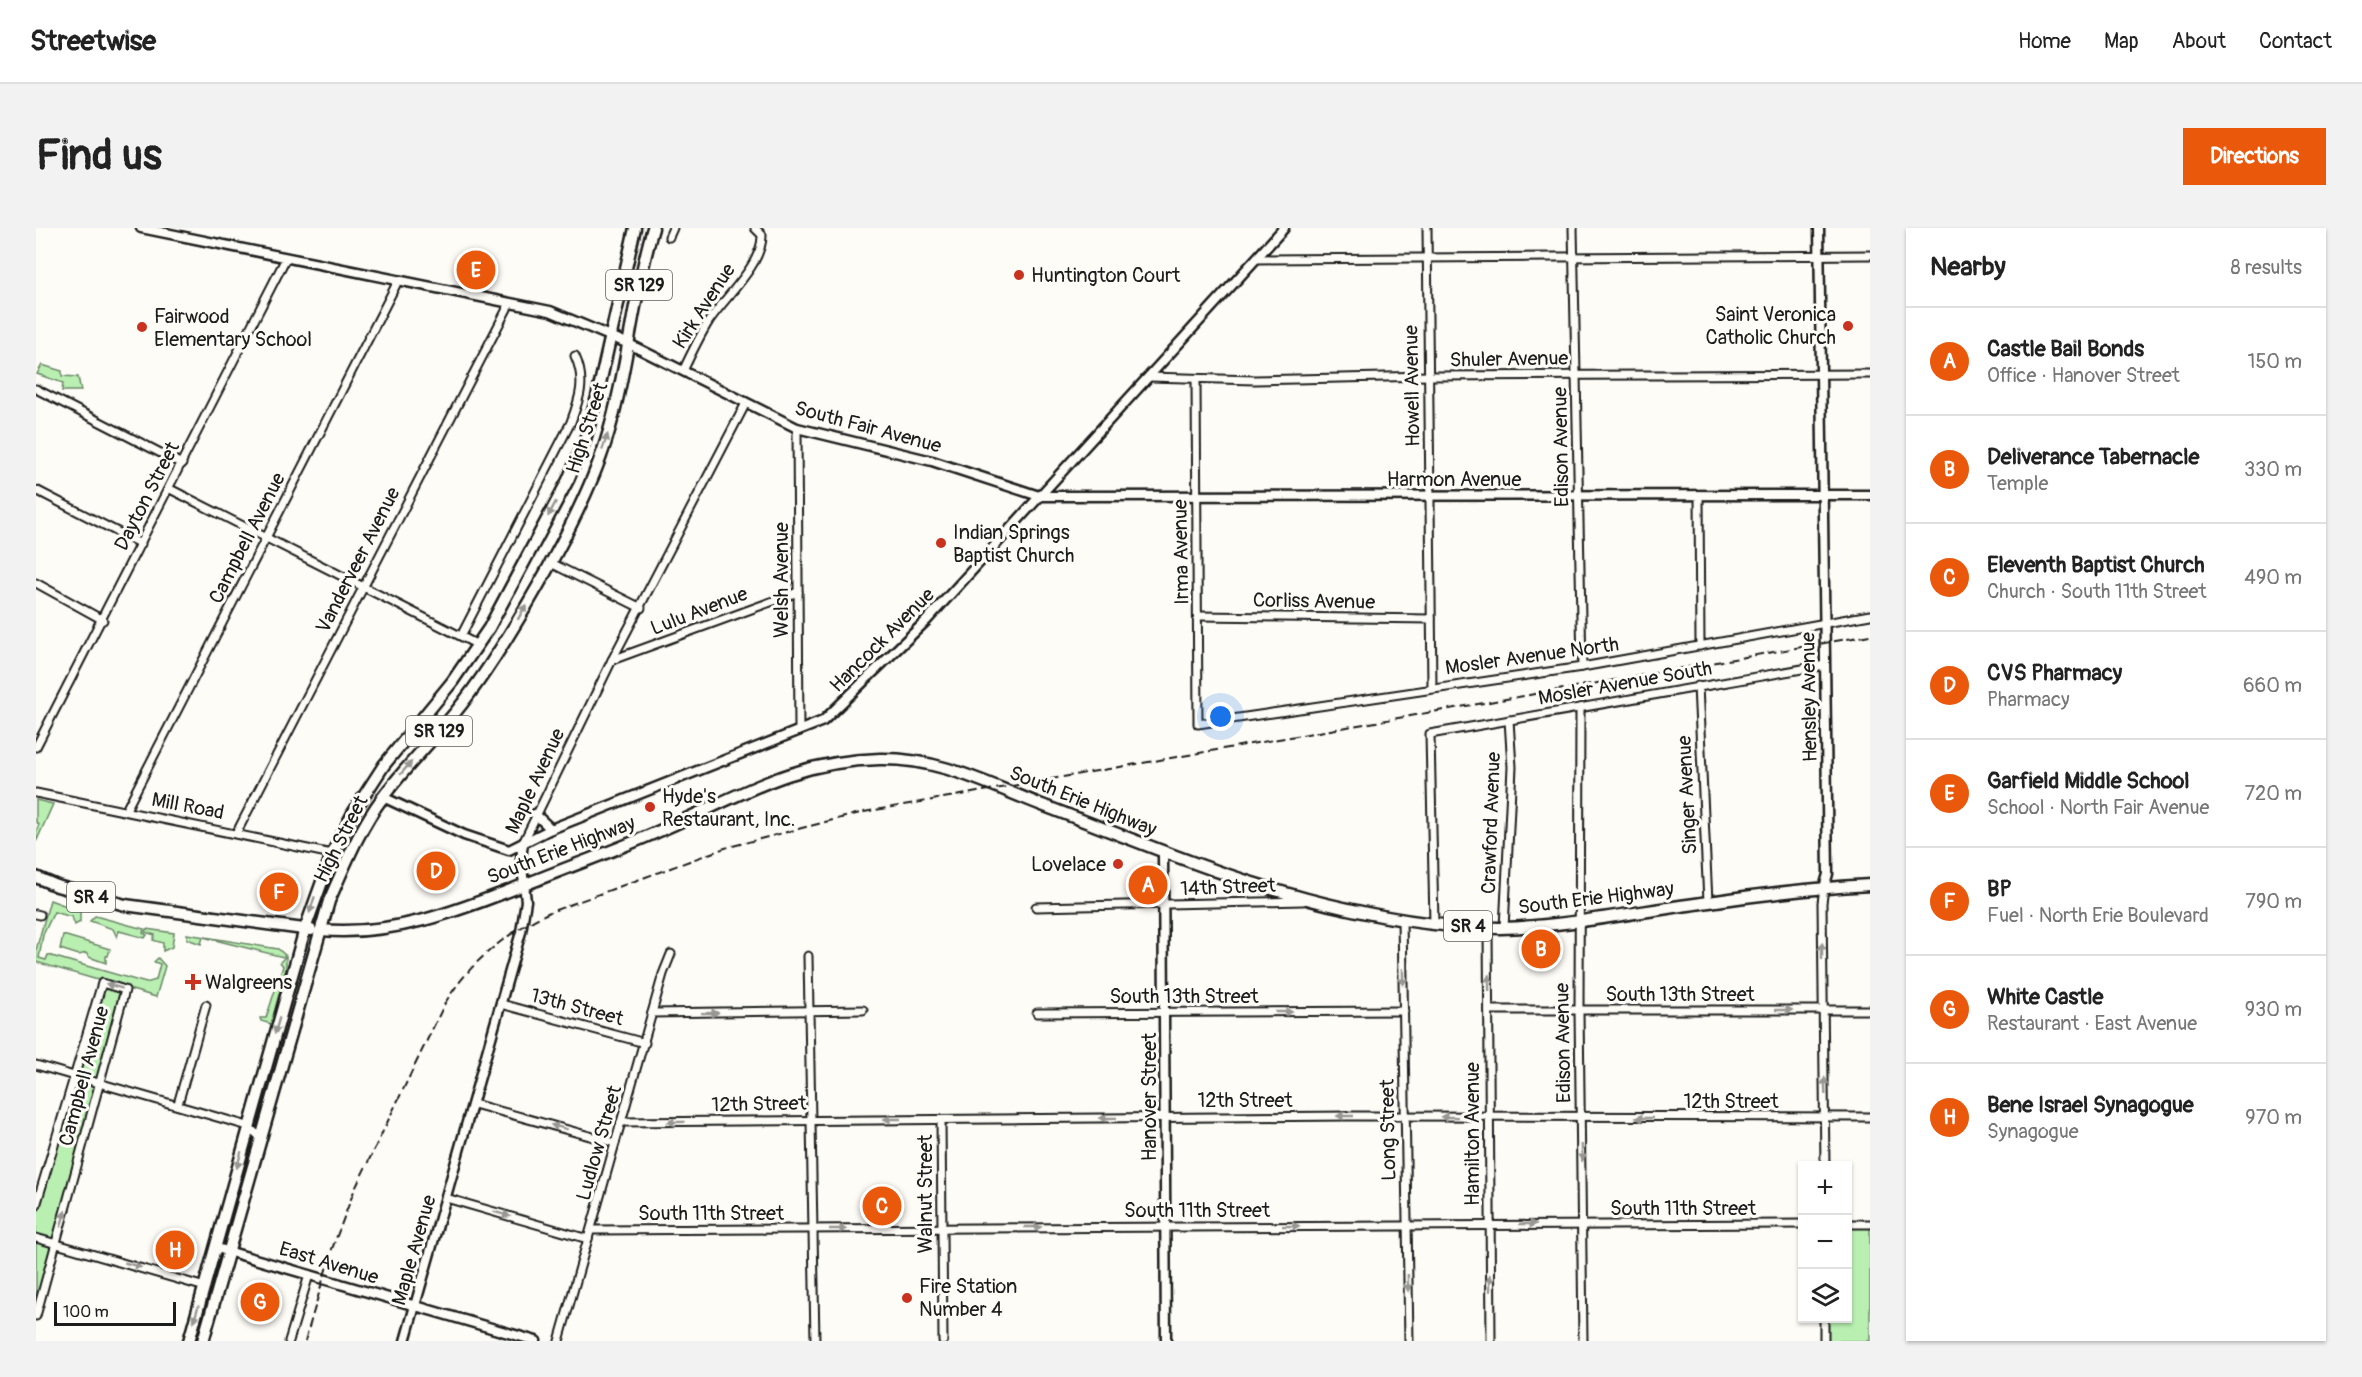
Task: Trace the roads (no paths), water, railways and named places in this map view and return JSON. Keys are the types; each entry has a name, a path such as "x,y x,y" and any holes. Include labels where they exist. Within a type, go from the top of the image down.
{"main road":[{"name":"High Street","path":"189,1341 305,929 332,854 353,813 384,765 452,682 502,607 580,450 597,397 635,228"},
{"name":"High Street","path":"203,1341 321,930 348,857 383,797 476,684 519,618 587,486 605,443 629,344 641,274 653,228"},
{"name":"South Erie Highway","path":"305,929 363,932 408,926 524,885 667,828 772,778 815,766 868,760 919,761 962,772 1231,877 1313,901 1434,923 1504,928 1579,922 1708,902 1824,888 1870,885"},
{"name":"SR 4","path":"36,877 57,886 125,906 305,929"}],"street":[{"name":"South Fair Avenue","path":"141,228 555,313 629,344 797,428 932,461 1039,496"},
{"path":"669,237 673,228"},
{"name":"Kirk Avenue","path":"683,371 709,321 737,286 762,247 762,235 755,228"},
{"name":"Hancock Avenue","path":"383,797 464,835 508,850 551,829 823,721 926,621 1284,228"},
{"name":"Howell Avenue","path":"1427,228 1432,688"},
{"name":"Edison Avenue","path":"1573,228 1582,667"},
{"name":"Hensley Avenue","path":"1819,228 1828,874 1822,903 1825,1161"},
{"path":"1257,259 1870,255"},
{"name":"Dayton Street","path":"36,747 170,489 286,258"},
{"name":"Campbell Avenue","path":"126,810 398,281"},
{"name":"Vanderveer Avenue","path":"237,832 510,303"},
{"name":"High Street","path":"461,636 571,422 582,394 582,372 575,356"},
{"name":"Shuler Avenue","path":"1149,377 1196,379 1870,374"},
{"name":"Irma Avenue","path":"1196,379 1198,724"},
{"path":"36,389 182,464"},
{"name":"Maple Avenue","path":"405,1341 474,1104 522,925 526,901 521,859 523,843 535,814 612,660 746,403"},
{"name":"Welsh Avenue","path":"797,428 799,730"},
{"path":"170,489 478,645"},
{"path":"36,490 141,544"},
{"path":"1699,495 1700,646"},
{"name":"Harmon Avenue","path":"1039,496 1870,495"},
{"path":"549,562 641,608"},
{"path":"36,583 103,620"},
{"name":"Lulu Avenue","path":"612,660 798,592"},
{"name":"Mosler Avenue North","path":"1198,724 1582,667 1870,615"},
{"name":"Corliss Avenue","path":"1198,616 1431,619"},
{"name":"Mosler Avenue South","path":"1434,923 1430,734 1826,665"},
{"name":"Singer Avenue","path":"1698,687 1708,902"},
{"name":"Edison Avenue","path":"1580,709 1579,1011 1583,1341"},
{"name":"Crawford Avenue","path":"1504,928 1512,767 1509,720"},
{"name":"Mill Road","path":"36,793 237,832 332,854"},
{"path":"535,814 551,829"},
{"name":"Hanover Street","path":"1163,852 1166,1341"},
{"name":"14th Street","path":"1036,907 1215,905 1313,901"},
{"name":"Long Street","path":"1402,919 1403,1116 1408,1341"},
{"name":"Hamilton Avenue","path":"1488,928 1491,1341"},
{"name":"Ludlow Street","path":"559,1341 663,974 671,954"},
{"path":"808,956 815,1341"},
{"name":"Campbell Avenue","path":"36,1206 102,983 126,990 36,1316"},
{"name":"13th Street","path":"501,1004 645,1043"},
{"path":"178,1104 207,1005"},
{"path":"652,1014 863,1010"},
{"name":"South 13th Street","path":"1489,1010 1870,1010"},
{"name":"South 13th Street","path":"1037,1013 1404,1011"},
{"path":"36,1065 248,1126 262,1139"},
{"path":"474,1104 615,1143"},
{"name":"12th Street","path":"621,1122 1403,1116 1488,1118 1870,1117"},
{"name":"Walnut Street","path":"941,1120 943,1341"},
{"path":"446,1198 588,1239"},
{"name":"South 11th Street","path":"591,1230 1798,1224"},
{"path":"1852,1224 1870,1224"},
{"path":"36,1238 205,1287"},
{"name":"East Avenue","path":"217,1248 536,1341"},
{"path":"290,1341 309,1275"},
{"path":"1824,1323 1824,1341"}],"railway":[{"path":"305,1341 332,1249 354,1191 445,1003 478,961 504,939 550,912 725,848 864,812 1870,635"}],"place":[{"name":"Garfield Middle School","path":"476,270"},
{"name":"Huntington Court","path":"1019,275"},
{"name":"Saint Veronica Catholic Church","path":"1848,326"},
{"name":"Fairwood Elementary School","path":"142,327"},
{"name":"Indian Springs Baptist Church","path":"941,543"},
{"name":"Hyde's Restaurant, Inc.","path":"650,807"},
{"name":"Lovelace","path":"1118,864"},
{"name":"CVS Pharmacy","path":"436,871"},
{"name":"Castle Bail Bonds","path":"1148,885"},
{"name":"BP","path":"279,892"},
{"name":"Deliverance Tabernacle","path":"1541,949"},
{"name":"Walgreens","path":"193,982"},
{"name":"Eleventh Baptist Church","path":"882,1206"},
{"name":"Bene Israel Synagogue","path":"175,1250"},
{"name":"Fire Station Number 4","path":"907,1298"},
{"name":"White Castle","path":"260,1302"}]}
